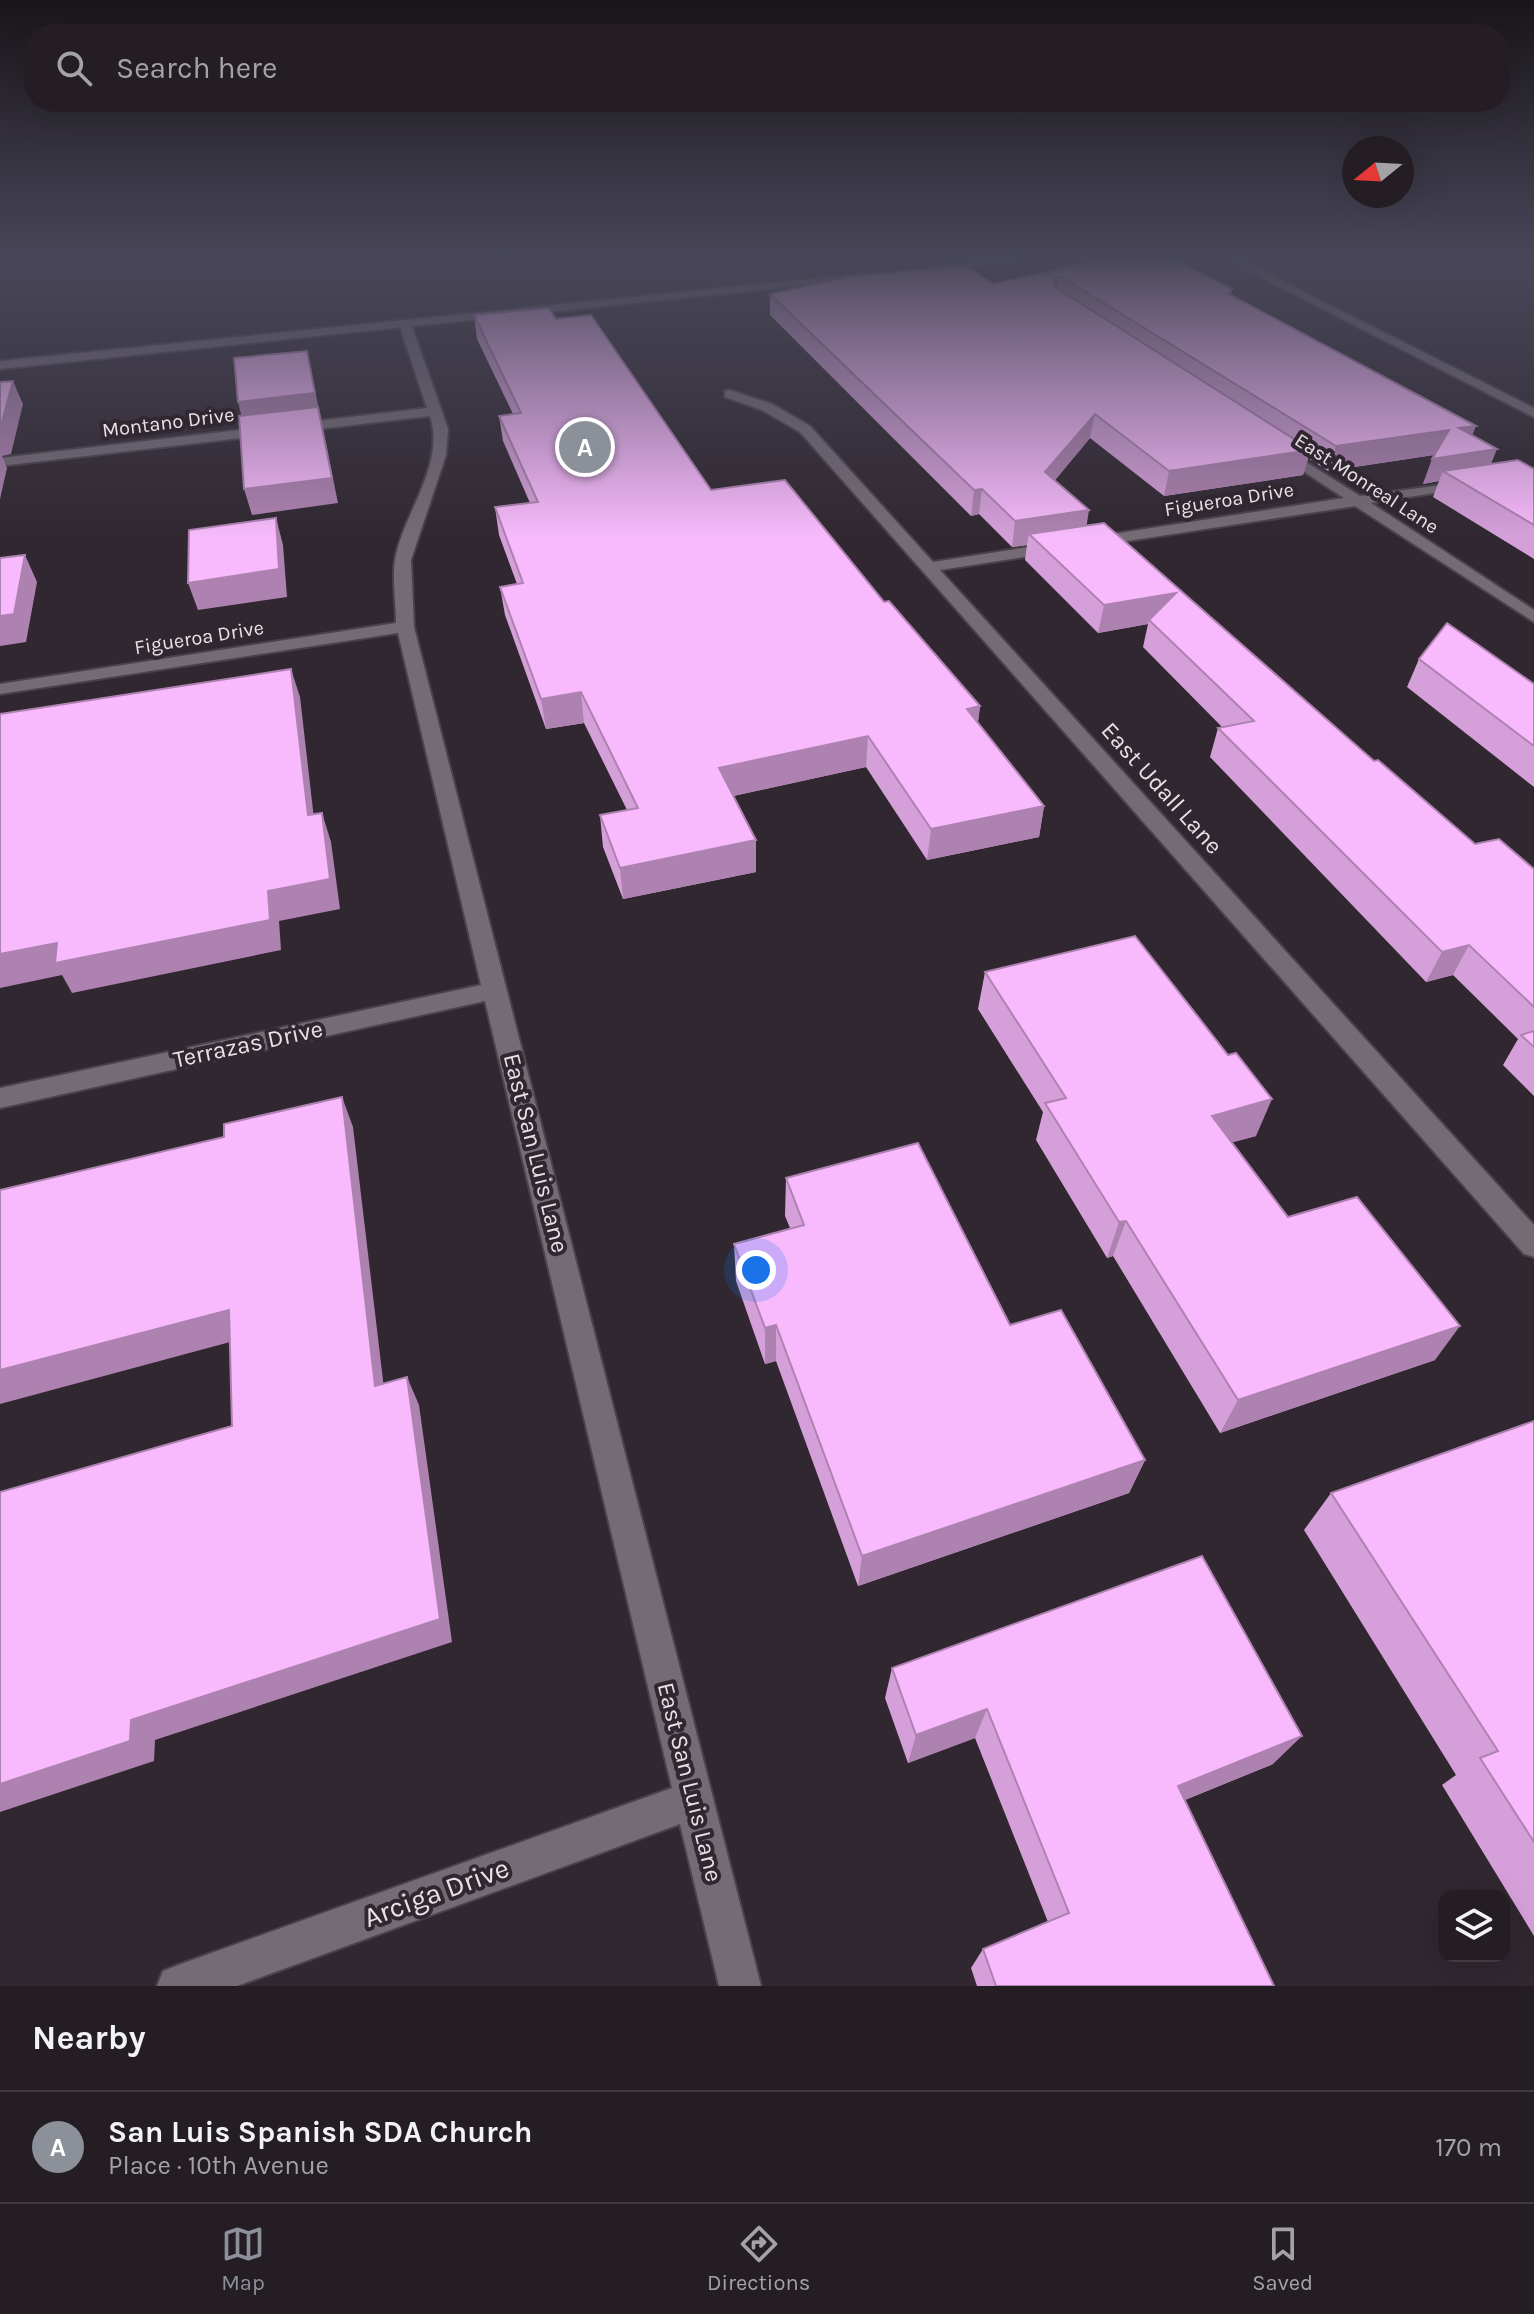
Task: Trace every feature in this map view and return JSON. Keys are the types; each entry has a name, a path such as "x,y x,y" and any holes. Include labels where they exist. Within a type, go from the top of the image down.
{"street":[{"path":"0,365 122,353"},
{"name":"East San Luis Lane","path":"415,353 441,429 439,455 403,560 405,627 740,1986"},
{"path":"1415,353 1534,413"},
{"name":"East Udall Lane","path":"729,394 767,407 805,429 1534,1245"},
{"name":"Montano Drive","path":"0,462 436,411"},
{"name":"East Monreal Lane","path":"1272,444 1534,617"},
{"name":"Figueroa Drive","path":"931,567 1475,483"},
{"name":"Figueroa Drive","path":"0,689 405,627"},
{"name":"Terrazas Drive","path":"0,1098 496,990"},
{"name":"Arciga Drive","path":"178,1986 695,1799"}],"building":[{"path":"307,353 315,393 238,402 234,358"},
{"path":"492,353 617,353 711,490 785,480 884,602 889,601 980,706 967,709 1044,806 931,829 868,736 719,768 756,840 620,868 600,815 638,808 581,692 541,699 500,587 523,583 495,507 538,502 499,416 521,413"},
{"path":"831,353 1158,353 1311,450 1169,471 1095,414 1045,472 1089,510 1015,521 982,489 974,490"},
{"path":"1184,353 1339,353 1476,426 1459,428 1497,449 1432,459 1449,430 1336,446"},
{"path":"13,381 0,429 0,382"},
{"path":"318,407 332,478 244,489 239,416"},
{"path":"1518,460 1534,469 1534,525 1443,471"},
{"path":"276,518 279,569 188,583 189,530"},
{"path":"1104,523 1374,761 1378,760 1475,844 1499,839 1534,869 1534,1007 1469,945 1442,952 1218,728 1254,721 1149,620 1176,593 1104,605 1029,534"},
{"path":"25,555 14,614 0,616 0,558"},
{"path":"1447,623 1534,684 1534,746 1419,659"},
{"path":"291,669 308,815 322,813 330,879 268,891 270,920 55,963 57,943 0,954 0,714"},
{"path":"1135,936 1228,1055 1236,1053 1272,1099 1212,1116 1288,1217 1357,1197 1460,1326 1238,1400 1126,1221 1119,1222 1045,1103 1066,1098 985,972"},
{"path":"1534,1031 1534,1047 1521,1035"},
{"path":"342,1097 375,1386 407,1377 440,1619 131,1720 130,1741 0,1784 0,1492 232,1426 229,1310 0,1370 0,1190 224,1137 224,1124"},
{"path":"918,1143 1010,1325 1061,1310 1145,1460 862,1556 776,1325 765,1328 734,1244 804,1225 786,1178"},
{"path":"1534,1421 1534,1842 1480,1758 1498,1751 1331,1493"},
{"path":"1202,1556 1302,1736 1178,1786 1274,1986 996,1986 983,1949 1069,1913 987,1709 916,1735 892,1668"}],"place":[{"name":"San Luis Spanish SDA Church","path":"585,447"}]}
